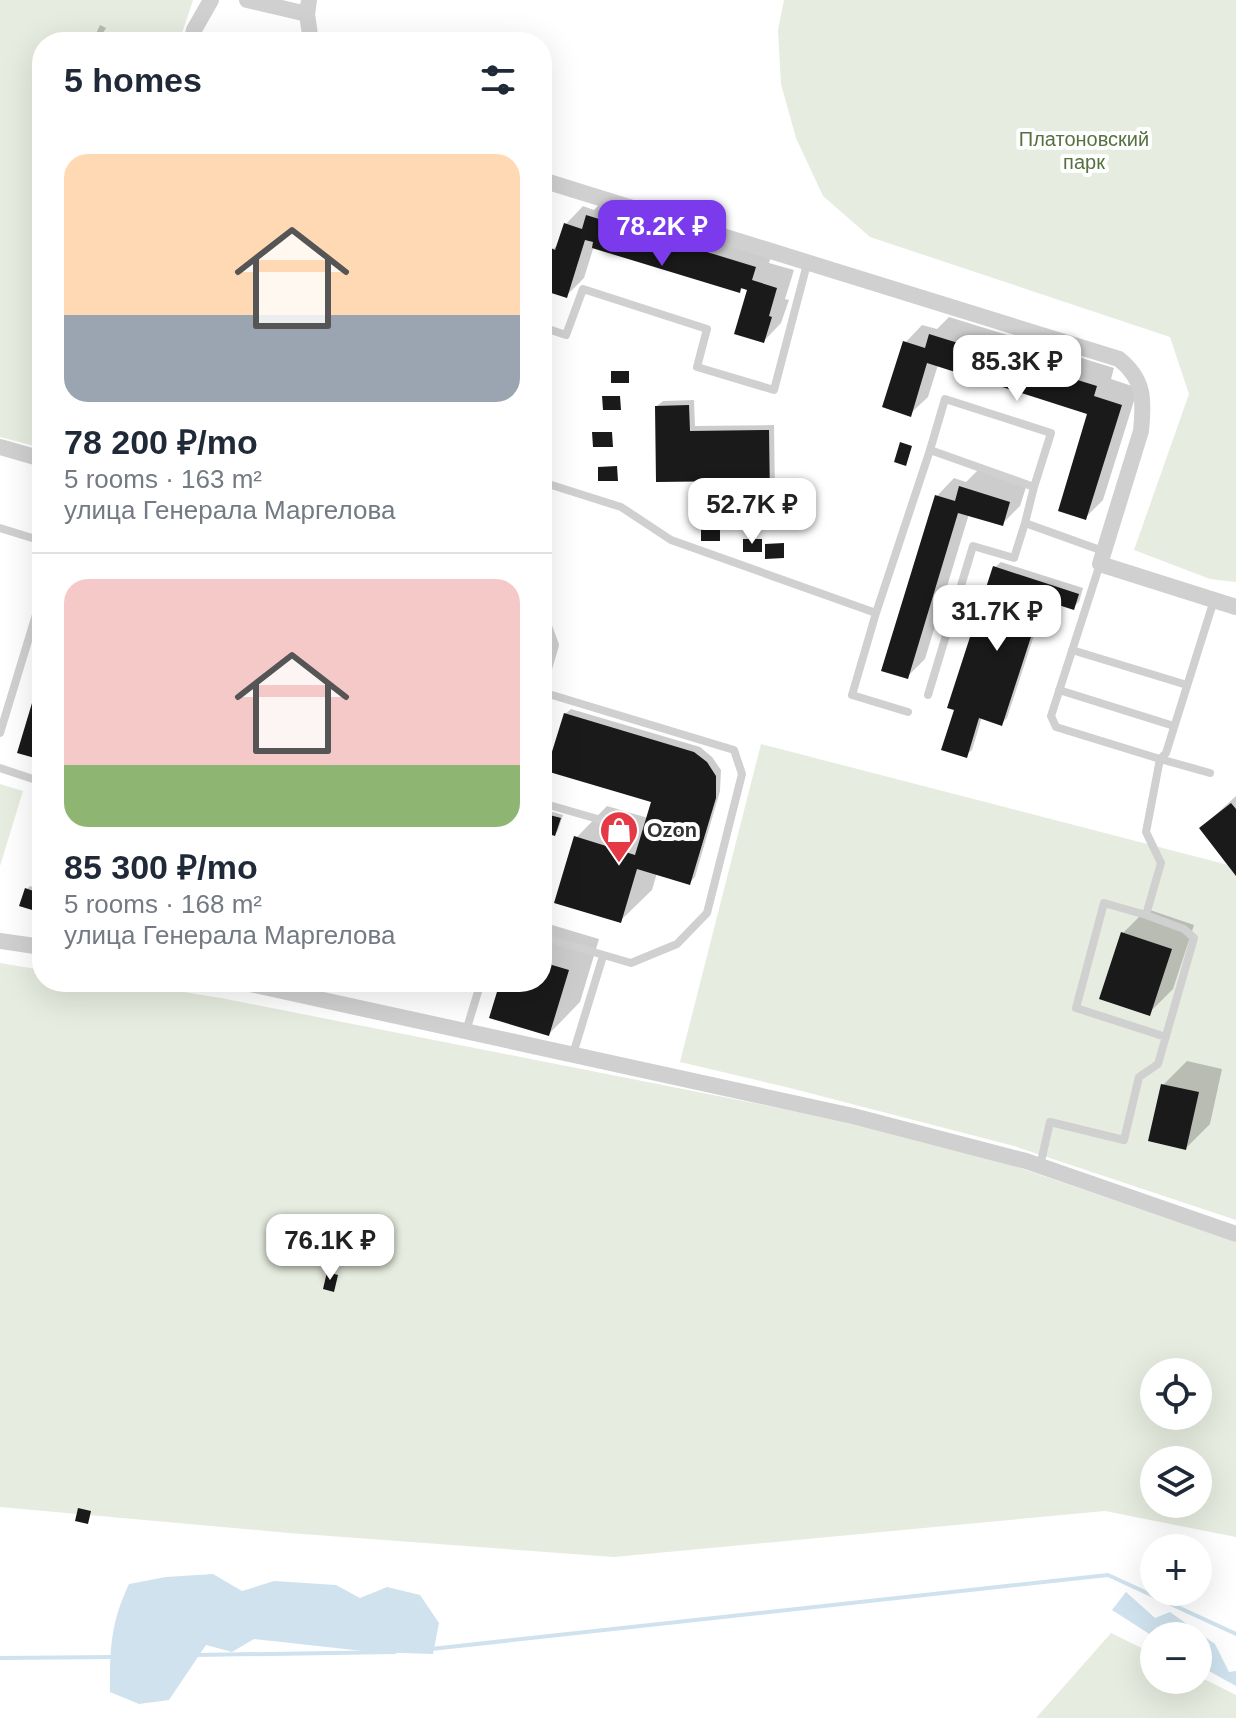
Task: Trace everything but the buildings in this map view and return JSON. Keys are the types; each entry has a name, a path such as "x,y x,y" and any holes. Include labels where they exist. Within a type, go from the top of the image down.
{"street":[{"path":"194,32 211,0"},
{"path":"247,0 308,7 310,32"},
{"path":"552,183 1119,359 1132,370 1141,386 1143,409 1141,431 1102,558 1236,607"},
{"path":"0,447 32,456"},
{"path":"0,941 32,946"},
{"path":"287,992 853,1116 1040,1166 1236,1234"}],"lane":[{"path":"552,330 566,335 583,289 707,329 697,367 774,390 807,264"},
{"path":"908,712 852,695 945,399 1051,433 1014,558 973,546 928,695"},
{"path":"930,450 1034,487"},
{"path":"552,485 621,507 671,540 876,613"},
{"path":"1025,523 1102,558 1051,716 1056,727 1210,773"},
{"path":"0,528 32,538"},
{"path":"1146,915 1161,863 1146,832 1160,759 1166,753 1214,600"},
{"path":"0,733 32,628"},
{"path":"1072,650 1187,685"},
{"path":"1059,690 1174,726"},
{"path":"552,694 734,750 742,774 707,913 677,944 631,963 552,940"},
{"path":"0,768 32,779"},
{"path":"552,806 622,826"},
{"path":"1040,1166 1050,1122 1124,1140 1139,1077 1158,1064 1166,1037 1194,938 1184,929 1104,903 1076,1008 1166,1037"},
{"path":"573,1054 603,956"},
{"path":"466,1031 478,992"}],"green space":[{"path":"0,0 193,0 182,32 32,32 32,445 0,437"},
{"name":"Платоновский парк","path":"784,0 1236,0 1236,582 1210,579 1134,550 1189,394 1170,337 870,237 823,196 796,138 781,84 778,30"},
{"path":"761,744 1236,867 1236,1220 1014,1146 680,1062"},
{"path":"0,784 23,791 0,866"},
{"path":"0,963 32,968 32,992 184,992 850,1122 1009,1164 1236,1242 1236,1537 1140,1518 1212,1518 1212,1446 1140,1446 1140,1518 1105,1511 614,1557 289,1533 0,1507"},
{"path":"1111,1633 1140,1647 1140,1694 1212,1694 1212,1683 1236,1695 1236,1718 1036,1718"}],"water":[{"path":"213,1574 242,1591 274,1581 336,1585 360,1598 387,1587 420,1595 439,1623 433,1654 372,1652 254,1639 232,1652 206,1645 169,1700 139,1704 110,1692 112,1637 129,1584 166,1577"},
{"path":"1126,1592 1155,1618 1170,1612 1184,1622 1140,1622 1140,1628 1112,1610"},
{"path":"1212,1642 1229,1672 1236,1671 1236,1686 1212,1673"}],"waterway":[{"path":"431,1649 1108,1575 1236,1634"},
{"path":"196,1655 395,1652"},
{"path":"0,1658 115,1657"}],"place":[{"name":"Ozon","path":"619,864"}]}
